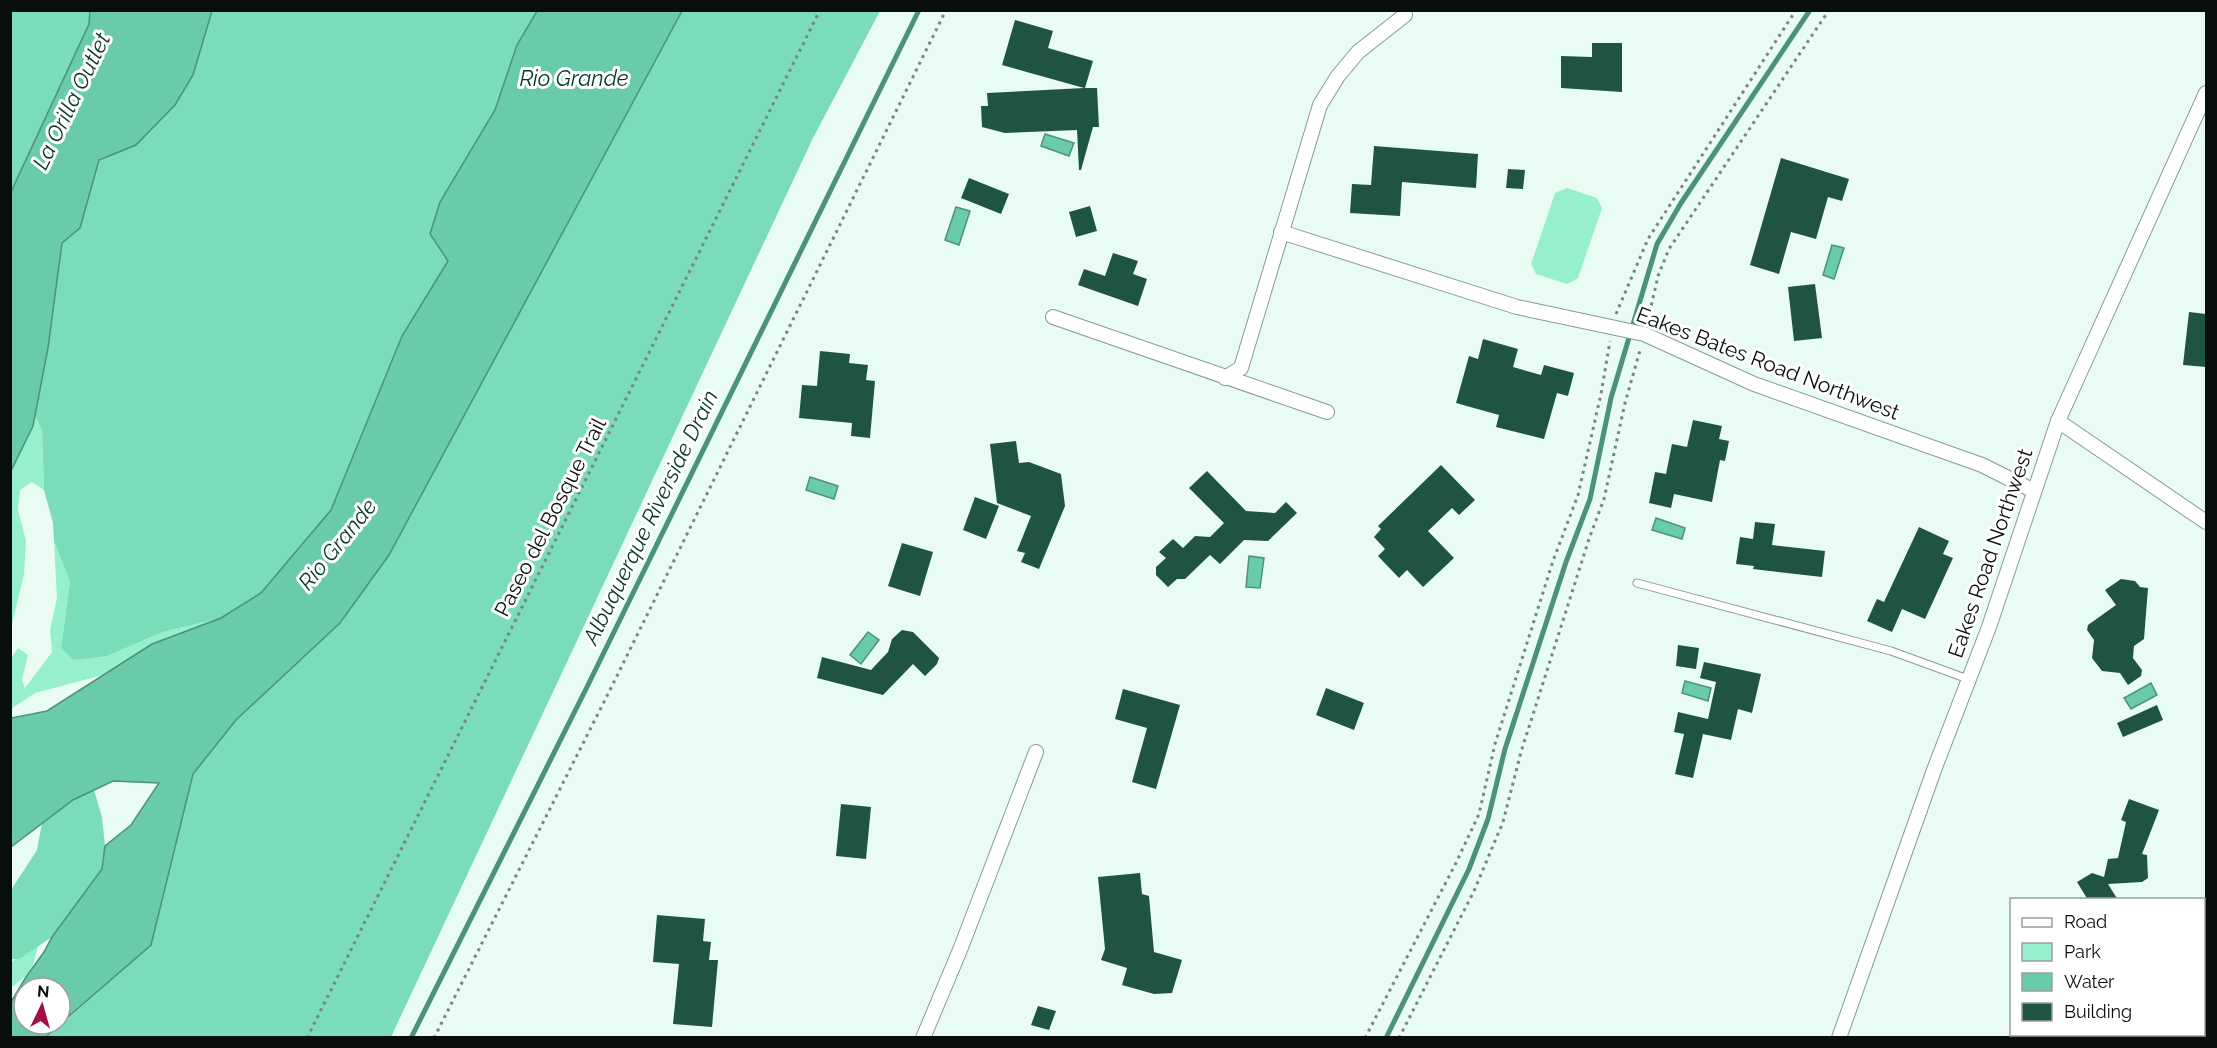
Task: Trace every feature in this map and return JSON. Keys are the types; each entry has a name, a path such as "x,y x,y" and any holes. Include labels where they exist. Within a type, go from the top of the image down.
{"street":[{"path":"1225,378 1240,368 1320,105 1338,76 1358,52 1405,15"},
{"name":"Eakes Road Northwest","path":"1839,1038 1934,770 1989,627 2058,421 2206,93"},
{"name":"Eakes Bates Road Northwest","path":"1281,232 1517,308 1644,334 1754,384 1982,465 2034,491"},
{"path":"1053,317 1327,412"},
{"path":"2058,421 2206,522"},
{"path":"923,1038 963,943 1036,752"}],"lane":[{"path":"1637,583 1891,651 1968,680"}],"path":[{"name":"Paseo del Bosque Trail","path":"307,1038 819,10"},
{"path":"434,1038 608,694 946,10"},
{"path":"1365,1038 1479,814 1495,744 1553,561 1578,495 1601,394 1613,326 1648,239 1796,10"},
{"path":"1399,1038 1474,891 1503,822 1525,741 1604,499 1658,276 1669,249 1829,10"}],"green space":[{"path":"1567,188 1597,198 1602,208 1578,278 1567,284 1536,274 1531,264 1555,193"},
{"path":"35,416 42,430 44,490 32,482 20,490 18,510 26,541 24,574 11,628 11,471 33,426"},
{"path":"54,541 70,582 61,648 107,656 163,632 221,618 152,644 103,675 35,693 11,709 11,658 18,648 28,655 22,680 25,688 52,652 50,630 57,598"},
{"path":"38,946 30,970 25,976 12,976 11,988 11,962"}],"shaded area":[{"path":"11,11 90,11 90,24 11,192"},
{"path":"212,11 537,11 517,45 495,110 440,202 430,234 448,261 402,336 331,510 261,593 221,618 163,632 107,656 73,660 61,648 70,582 54,541 53,523 44,490 42,430 35,416 48,348 62,243 80,228 99,160 136,145 175,105 193,75"},
{"path":"682,11 880,11 813,138 391,1037 46,1038 48,1036 72,1036 72,1015 151,945 193,774 236,720 340,623 389,555"},
{"path":"94,790 102,817 105,846 102,869 52,937 19,959 11,959 11,890 37,850 42,823 73,800"}],"water":[{"name":"La Orilla Outlet","path":"90,11 212,11 193,75 175,105 136,145 99,160 80,228 62,243 48,348 33,426 11,471 11,192 89,24"},
{"name":"Rio Grande","path":"537,11 682,11 389,555 340,623 236,720 193,774 151,945 72,1014 72,976 27,976 102,869 105,846 131,825 159,783 113,781 73,800 11,847 11,718 47,711 152,644 221,618 261,593 331,510 402,336 448,261 430,234 440,202 495,110 517,45"},
{"path":"1045,134 1074,143 1069,156 1041,146"},
{"path":"956,207 970,211 959,245 945,240"},
{"path":"1832,245 1844,248 1834,279 1823,275"},
{"path":"810,477 838,486 834,499 806,490"},
{"path":"1656,518 1685,528 1682,539 1652,530"},
{"path":"1249,556 1264,558 1260,588 1246,587"},
{"path":"868,632 879,640 861,664 850,655"},
{"path":"1685,681 1711,688 1708,701 1682,693"},
{"path":"2151,683 2157,695 2131,709 2124,698"},
{"name":"Rio Grande","path":"12,1000 12,1036 47,1036 11,1037"}],"building":[{"path":"1015,20 1053,31 1048,48 1093,61 1085,88 1097,88 1099,127 1093,127 1081,170 1079,170 1077,130 1005,133 982,127 981,106 988,106 987,93 1084,88 1002,65"},
{"path":"1592,43 1622,43 1622,92 1561,88 1561,56 1592,57"},
{"path":"1374,146 1478,154 1476,188 1402,182 1400,216 1350,213 1352,184 1371,185"},
{"path":"1781,158 1849,179 1842,201 1828,197 1816,239 1791,232 1779,274 1750,265"},
{"path":"1508,169 1525,170 1523,189 1506,188"},
{"path":"969,178 1009,194 1001,214 961,198"},
{"path":"1090,206 1097,231 1076,237 1069,212"},
{"path":"1113,253 1138,261 1133,274 1147,279 1138,306 1078,285 1084,269 1105,276"},
{"path":"1815,284 1822,338 1794,341 1788,287"},
{"path":"2189,312 2206,314 2206,367 2183,365"},
{"path":"1483,339 1518,349 1513,367 1541,375 1544,365 1574,373 1568,396 1557,393 1544,439 1496,427 1499,415 1456,403 1469,356 1478,359"},
{"path":"820,351 850,354 849,363 868,365 866,380 875,381 870,438 851,436 852,423 799,418 802,385 817,386"},
{"path":"1693,420 1722,426 1719,439 1729,441 1725,461 1720,460 1712,502 1674,494 1671,508 1649,503 1655,472 1666,474 1672,444 1687,447"},
{"path":"1016,441 1019,463 1029,462 1061,474 1065,506 1039,569 1021,562 1025,553 1017,551 1031,516 997,503 990,444"},
{"path":"1441,465 1475,500 1459,515 1452,508 1428,531 1454,558 1423,587 1407,570 1399,578 1378,556 1385,549 1374,537 1381,529 1378,526"},
{"path":"1207,471 1246,511 1275,513 1286,502 1297,513 1268,541 1244,540 1220,564 1210,555 1185,579 1177,579 1168,587 1156,575 1156,567 1166,558 1159,552 1173,539 1183,548 1195,536 1210,537 1224,523 1189,488"},
{"path":"975,497 999,506 986,539 963,530"},
{"path":"1755,522 1775,524 1772,545 1825,551 1822,577 1753,569 1754,566 1736,564 1740,537 1753,539"},
{"path":"1919,527 1949,541 1943,554 1953,558 1925,619 1902,609 1892,632 1867,621 1877,599 1884,602"},
{"path":"902,543 933,552 920,596 888,586"},
{"path":"2121,579 2135,581 2140,587 2148,588 2144,639 2134,646 2133,658 2142,670 2141,676 2128,685 2120,673 2102,671 2092,658 2094,640 2087,630 2088,625 2116,605 2105,590"},
{"path":"902,630 913,632 939,658 937,664 925,676 913,664 883,695 817,678 822,657 871,670 888,652 892,639"},
{"path":"1678,645 1699,648 1696,669 1676,666"},
{"path":"1704,662 1761,674 1752,713 1738,709 1731,740 1703,734 1693,778 1675,774 1684,734 1674,732 1678,712 1708,719 1716,682 1700,678"},
{"path":"1326,688 1364,703 1354,730 1316,715"},
{"path":"1123,689 1180,705 1156,789 1132,782 1147,728 1115,719"},
{"path":"2157,705 2163,720 2123,737 2117,723"},
{"path":"2129,799 2159,810 2142,854 2147,855 2148,878 2142,882 2108,884 2117,898 2087,898 2077,882 2092,873 2104,877 2108,859 2118,858 2126,822 2121,820"},
{"path":"841,804 871,807 866,859 836,856"},
{"path":"1140,873 1142,894 1149,896 1154,952 1182,960 1172,993 1154,994 1122,985 1127,968 1101,960 1105,949 1098,877"},
{"path":"657,915 705,919 703,941 711,942 709,960 718,960 712,1027 673,1024 679,964 653,962"},
{"path":"1038,1006 1056,1011 1049,1030 1031,1025"}],"waterway":[{"name":"Albuquerque Riverside Drain","path":"411,1038 586,689 919,10"},
{"path":"1386,1038 1469,869 1488,819 1505,749 1566,562 1590,499 1611,398 1657,244 1681,203 1810,10"}]}
